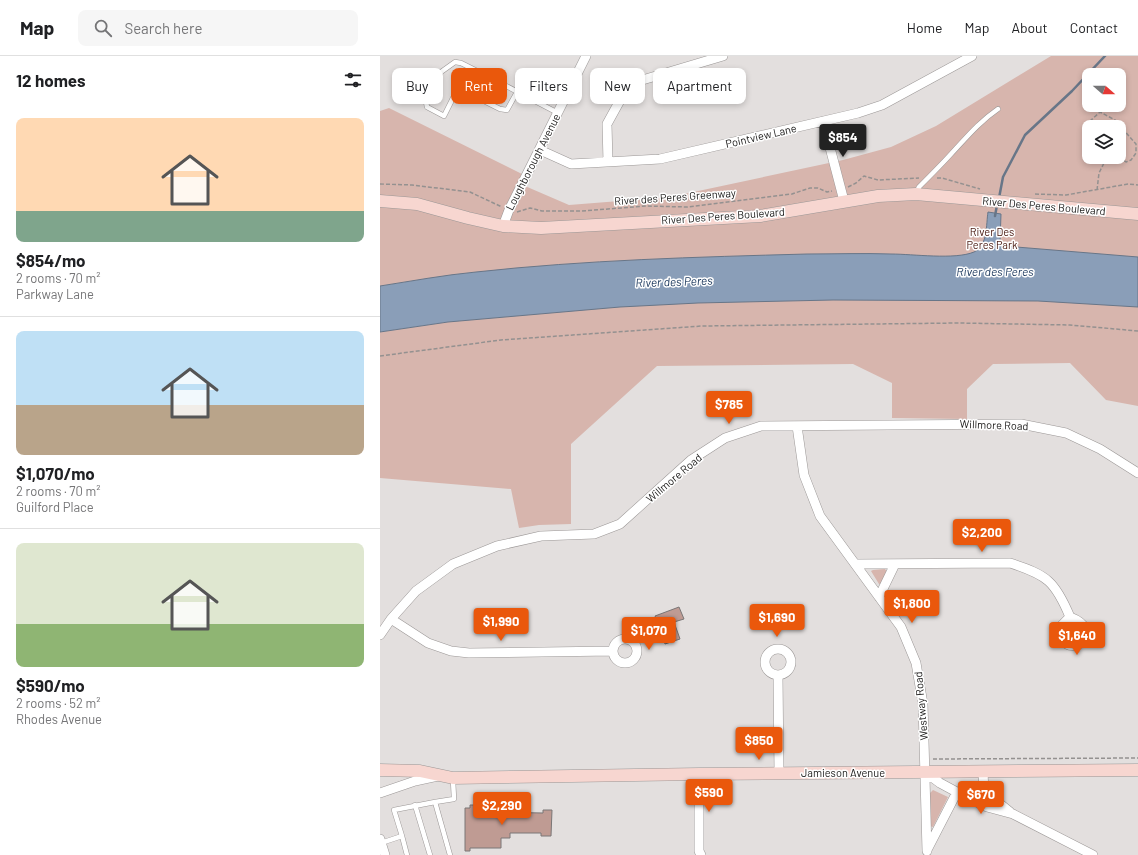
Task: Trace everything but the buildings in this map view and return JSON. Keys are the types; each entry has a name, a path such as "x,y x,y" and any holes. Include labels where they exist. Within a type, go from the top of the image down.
{"main road":[{"name":"River Des Peres Boulevard","path":"380,201 417,204 503,226 552,228 746,217 794,211 844,201 892,194 983,196 1010,204 1138,214"},
{"name":"Jamieson Avenue","path":"380,770 420,771 453,778 1138,770"}],"street":[{"name":"Loughborough Avenue","path":"503,226 509,210 586,56"},
{"path":"608,162 607,124 629,84 723,56"},
{"name":"Pointview Lane","path":"540,150 571,164 660,159 858,113 882,105 972,56"},
{"path":"823,121 844,201"},
{"name":"Willmore Road","path":"380,635 391,619 416,591 453,564 497,546 541,536 594,534 620,524 691,460 725,438 761,426 1021,424 1066,434 1100,449 1138,473"},
{"name":"Westway Road","path":"797,426 804,475 820,516 901,628 916,663 923,704 926,853"},
{"path":"856,564 1010,563 1034,571 1051,582 1064,603 1070,617"},
{"path":"879,597 895,564"},
{"path":"391,619 428,643 451,651 469,653 613,651"},
{"path":"778,675 779,773"},
{"path":"925,772 940,783 962,792 987,807 1013,814"},
{"path":"983,772 984,791 1013,814 1088,854"},
{"path":"699,774 699,851 701,855"},
{"path":"380,793 415,781 438,776"},
{"name":"Westway Road","path":"926,853 962,792"},
{"path":"381,841 385,855"}],"lane":[{"path":"455,62 460,63 517,92 507,110 500,109 458,88 444,116 427,107 426,102 441,72 455,62"},
{"path":"540,104 558,113"},
{"path":"916,194 919,187 973,128 984,118 998,109"},
{"path":"407,855 394,810 454,799 453,778"},
{"path":"435,802 450,855"},
{"path":"415,805 430,855"},
{"path":"381,841 402,836"}],"path":[{"path":"1091,120 1100,112 1115,120"},
{"path":"1126,133 1136,144 1137,149 1131,160 1126,162"},
{"path":"1097,190 1099,173 1104,164"},
{"path":"846,187 856,184 864,176 878,180 942,178 970,187 983,196"},
{"path":"380,184 450,188 470,192 504,208"},
{"path":"1033,194 1060,195 1128,184 1138,185"},
{"name":"River des Peres Greenway","path":"515,212 530,208 542,211 582,211 646,206 687,207 792,194 810,188 827,192 834,190"},
{"path":"380,356 501,340 702,326 959,323 1070,325 1138,331"},
{"path":"932,759 1138,758"},
{"path":"962,792 971,784 978,784"}],"green space":[{"name":"River Des Peres Park","path":"1051,56 1138,56 1138,406 1106,400 1070,363 993,364 967,389 967,419 892,418 892,383 853,364 657,366 571,444 571,524 539,525 519,528 511,489 380,478 380,332 448,322 474,272 380,286 380,111 389,108 522,174 518,183 569,205 670,197 843,160 891,147 936,126"},
{"path":"885,569 887,572 881,584 879,584 871,571"},
{"path":"933,790 948,797 933,827 930,826 930,793"}],"water":[{"name":"River des Peres","path":"988,212 1001,214 1000,242 1004,246 1138,257 1138,307 1038,301 833,300 698,303 620,307 448,322 380,332 380,286 440,276 476,272 641,260 807,254 900,254 956,256 974,252 982,245 986,234"}],"waterway":[{"path":"999,198 1003,177 1025,135 1072,91 1105,56"},
{"path":"995,216 997,205"}]}
